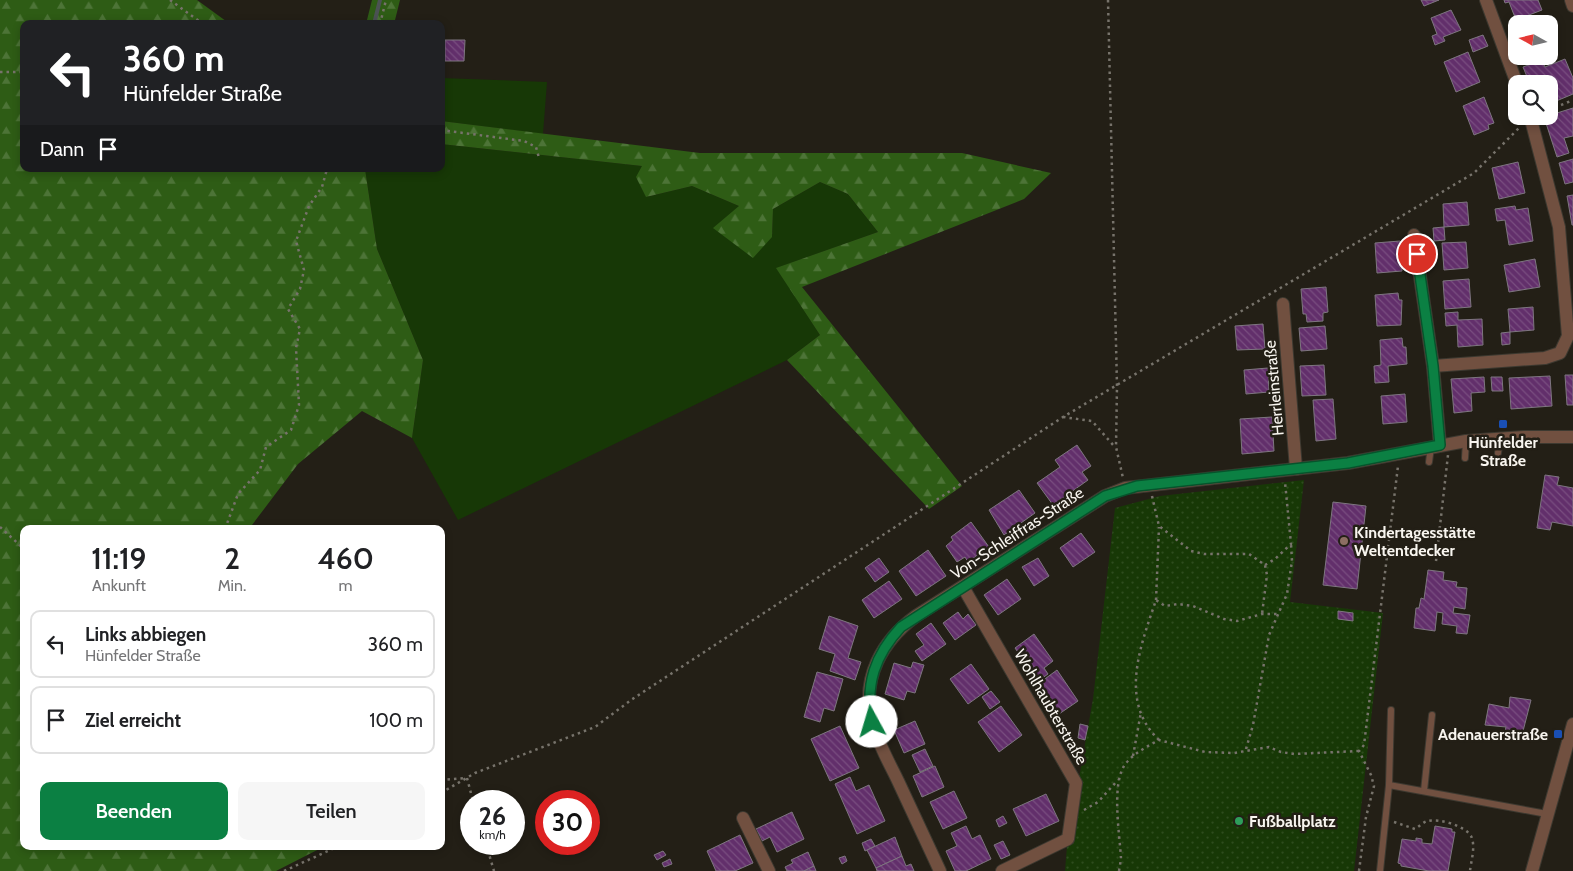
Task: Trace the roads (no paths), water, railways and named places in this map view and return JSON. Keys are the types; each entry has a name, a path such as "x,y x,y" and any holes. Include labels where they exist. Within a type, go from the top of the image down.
{"street":[{"path":"1486,0 1515,75"},
{"path":"1571,0 1573,6"},
{"path":"1433,366 1545,358 1560,353 1568,336 1559,227 1532,125"},
{"path":"1414,235 1433,366 1440,445"},
{"name":"Herrleinstraße","path":"1283,304 1290,470"},
{"name":"Von-Schleiffras-Straße","path":"940,871 877,738 869,706 870,688 876,663 889,640 901,627 1105,496 1125,488 1290,470 1400,454 1440,445 1500,438 1573,437"},
{"name":"Wohlhaubterstraße","path":"963,586 1076,783 1068,839 1002,871"},
{"path":"1532,871 1546,814 1570,745 1573,724"},
{"path":"743,818 769,871"}],"lane":[{"path":"1498,453 1500,438"},
{"path":"1465,458 1466,442"},
{"path":"1429,462 1440,445"},
{"path":"1380,871 1389,785 1391,710"},
{"path":"1424,792 1432,715"},
{"path":"1389,785 1546,814"}],"waterway":[{"path":"375,20 380,0"}],"place":[{"name":"Hünfelder Straße","path":"1503,424"},
{"name":"Kindertagesstätte Weltentdecker","path":"1344,541"},
{"name":"Adenauerstraße","path":"1558,734"},
{"name":"Fußballplatz","path":"1239,821"}]}
